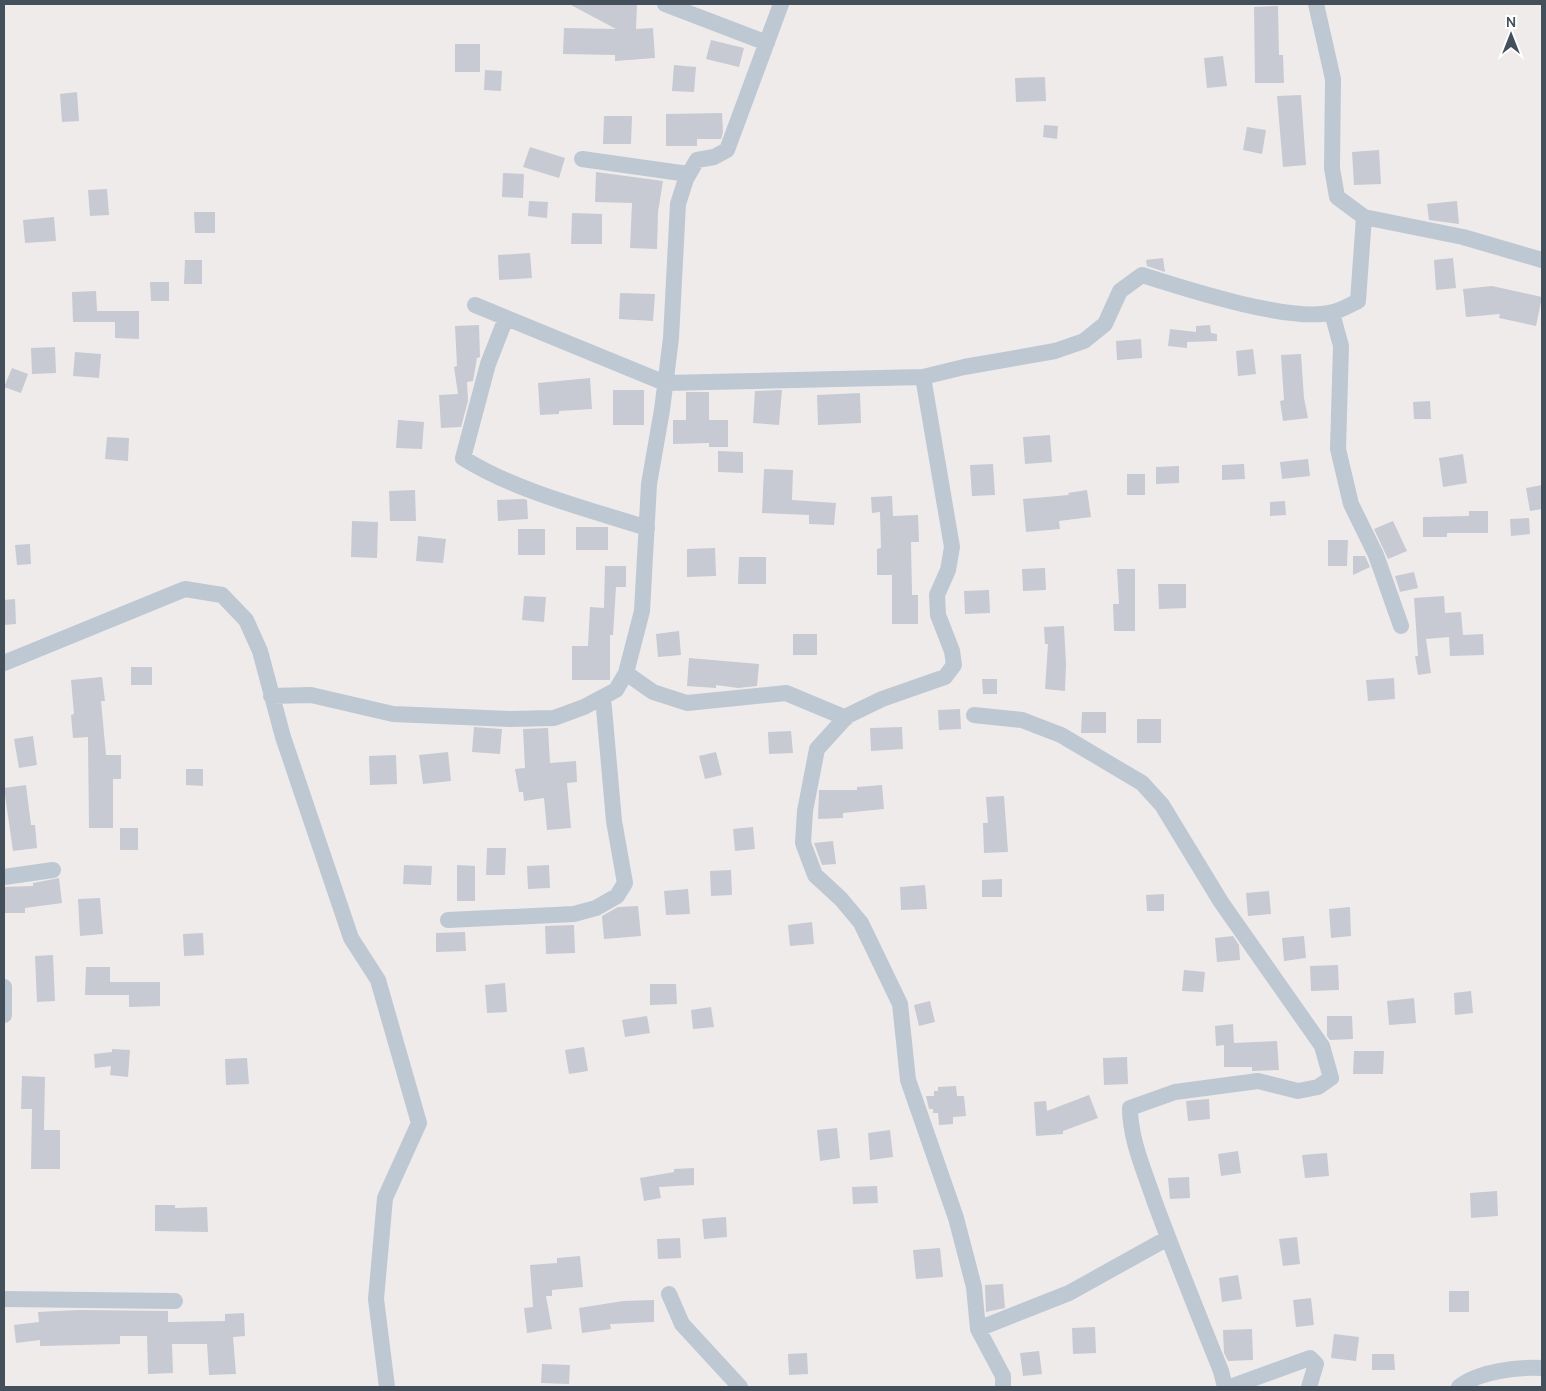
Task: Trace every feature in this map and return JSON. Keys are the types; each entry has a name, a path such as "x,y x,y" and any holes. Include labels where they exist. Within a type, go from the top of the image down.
{"street":[{"path":"665,4 767,43"},
{"path":"271,696 310,695 393,714 510,719 554,718 616,690 626,673 642,611 648,484 666,383 678,204 688,174 697,160 714,157 727,150 781,4"},
{"path":"1316,4 1333,79 1332,168 1337,197 1364,218 1463,237 1542,260"},
{"path":"582,159 688,174"},
{"path":"475,305 666,383 922,378 964,367 1055,351 1084,341 1105,324 1120,291 1142,275 1194,292 1292,314 1332,313 1358,301 1364,218"},
{"path":"1332,313 1341,346 1338,450 1351,504 1376,555 1401,626"},
{"path":"506,318 488,364 463,458 481,469 519,485 647,528"},
{"path":"922,378 952,547 948,570 937,596 938,615 952,651 954,665 945,676 882,699 846,718 817,749 805,812 803,843 815,875 841,899 861,923 900,1004 908,1080 956,1218 974,1288 978,1329 1003,1376 1003,1387"},
{"path":"4,663 185,589 222,595 246,620 260,651 286,746 351,938 378,980 419,1123 385,1198 376,1298 387,1387"},
{"path":"626,673 653,692 688,703 786,693 846,718"},
{"path":"448,920 574,914 596,908 617,896 625,883 614,821 603,697"},
{"path":"974,715 1022,720 1061,734 1142,783 1162,805 1221,902 1322,1046 1331,1078 1318,1087 1298,1091 1258,1080 1174,1092 1130,1108 1130,1122 1142,1166 1168,1238 1221,1371 1225,1387"},
{"path":"4,877 53,870"},
{"path":"4,987 4,1015"},
{"path":"978,1329 1070,1293 1168,1238"},
{"path":"669,1294 682,1324 740,1387"},
{"path":"4,1299 176,1301"},
{"path":"1230,1387 1310,1358 1316,1364 1309,1387"},
{"path":"1459,1387 1467,1381 1518,1367 1542,1368"}],"building":[{"path":"569,4 637,4 636,29 653,28 655,58 615,61 615,55 563,54 564,28 616,29"},
{"path":"1278,6 1279,55 1283,55 1284,83 1255,83 1254,7"},
{"path":"711,40 744,48 739,67 706,59"},
{"path":"455,44 480,44 480,72 455,72"},
{"path":"1223,56 1227,86 1207,88 1204,58"},
{"path":"674,65 696,67 694,92 672,91"},
{"path":"485,70 502,71 501,91 484,90"},
{"path":"1045,77 1046,101 1016,102 1015,78"},
{"path":"77,92 79,121 62,122 60,94"},
{"path":"1301,95 1306,165 1283,167 1277,96"},
{"path":"722,113 723,132 721,139 697,139 697,146 666,146 666,114"},
{"path":"604,116 632,116 631,144 603,144"},
{"path":"1044,125 1058,126 1057,139 1043,137"},
{"path":"1247,127 1266,130 1262,154 1243,150"},
{"path":"530,147 565,158 559,178 523,167"},
{"path":"1379,150 1381,184 1354,185 1352,152"},
{"path":"596,172 663,181 658,212 657,249 630,248 632,203 595,202"},
{"path":"503,173 524,174 523,198 502,197"},
{"path":"107,189 109,215 90,216 88,190"},
{"path":"529,201 548,202 547,218 528,216"},
{"path":"1457,201 1459,224 1429,220 1427,204"},
{"path":"194,212 215,212 215,233 195,233"},
{"path":"572,213 602,214 602,244 571,244"},
{"path":"54,217 56,241 25,243 23,220"},
{"path":"530,253 532,278 499,280 498,255"},
{"path":"1163,258 1165,272 1147,266 1146,260"},
{"path":"1453,258 1456,288 1436,290 1434,260"},
{"path":"185,260 202,260 202,284 184,284"},
{"path":"150,282 169,282 169,301 151,301"},
{"path":"1492,286 1542,297 1536,326 1499,318 1500,314 1466,317 1463,289"},
{"path":"96,291 97,311 139,311 139,339 115,338 115,322 73,322 72,292"},
{"path":"620,293 655,294 653,321 619,319"},
{"path":"479,325 480,357 477,358 473,381 467,382 468,401 461,427 441,428 439,395 458,394 454,367 457,366 455,326"},
{"path":"1210,325 1211,333 1217,334 1217,341 1187,342 1187,348 1168,346 1170,329 1196,332 1196,326"},
{"path":"1141,339 1142,358 1117,360 1116,341"},
{"path":"55,347 56,373 32,374 31,348"},
{"path":"1253,349 1256,374 1238,376 1236,351"},
{"path":"75,352 101,354 99,378 73,376"},
{"path":"1301,354 1304,398 1308,418 1283,421 1280,401 1284,400 1281,355"},
{"path":"12,368 28,374 21,393 4,387"},
{"path":"590,378 592,409 559,411 559,414 540,415 538,383"},
{"path":"613,390 644,390 644,425 613,425"},
{"path":"782,390 779,425 753,423 755,391"},
{"path":"686,392 709,392 709,420 728,420 728,447 709,447 709,443 673,444 673,420 686,420"},
{"path":"860,393 861,423 818,425 817,395"},
{"path":"1430,401 1431,419 1414,419 1413,402"},
{"path":"398,420 424,422 422,449 396,448"},
{"path":"1050,435 1052,462 1025,464 1023,437"},
{"path":"107,437 129,438 128,461 105,459"},
{"path":"718,451 743,452 743,473 718,472"},
{"path":"1463,454 1467,483 1443,487 1439,458"},
{"path":"1308,459 1310,476 1282,479 1280,462"},
{"path":"993,464 995,495 972,496 970,465"},
{"path":"1244,464 1245,479 1222,480 1222,465"},
{"path":"1179,466 1179,483 1156,484 1156,467"},
{"path":"764,469 793,470 792,500 836,503 834,525 809,524 809,515 762,513"},
{"path":"1127,474 1145,474 1145,495 1127,495"},
{"path":"1542,485 1542,509 1530,511 1526,488"},
{"path":"415,490 416,521 390,521 389,491"},
{"path":"1087,490 1091,517 1059,521 1060,529 1026,532 1023,499 1069,495 1068,493"},
{"path":"892,496 893,516 918,515 919,542 911,542 912,595 918,595 918,624 892,624 892,575 877,575 877,549 881,548 880,512 872,513 871,497"},
{"path":"497,500 527,500 528,519 498,521"},
{"path":"1285,501 1286,515 1270,516 1270,502"},
{"path":"1469,511 1488,511 1488,533 1447,533 1447,537 1423,537 1423,517 1469,516"},
{"path":"1529,518 1530,534 1511,536 1510,519"},
{"path":"352,521 378,522 377,558 351,557"},
{"path":"1393,521 1407,551 1388,559 1374,529"},
{"path":"576,527 608,527 608,550 576,550"},
{"path":"518,529 545,529 545,555 518,555"},
{"path":"418,536 446,539 443,563 416,561"},
{"path":"1328,540 1348,540 1347,566 1328,566"},
{"path":"30,544 31,564 17,565 15,545"},
{"path":"715,548 716,576 687,577 687,549"},
{"path":"1353,556 1365,556 1370,567 1353,575"},
{"path":"739,557 766,557 766,584 738,584"},
{"path":"605,566 626,566 626,587 616,587 613,635 610,635 610,680 572,680 572,646 588,646 590,607 604,608"},
{"path":"1045,568 1046,590 1023,591 1022,569"},
{"path":"1117,569 1135,569 1135,631 1114,631 1113,604 1119,604"},
{"path":"1414,572 1418,588 1400,592 1395,576"},
{"path":"1158,584 1186,584 1186,608 1159,609"},
{"path":"989,590 990,613 965,614 964,591"},
{"path":"524,596 546,597 544,622 522,620"},
{"path":"1444,596 1445,613 1461,612 1463,635 1483,634 1484,655 1450,656 1449,637 1426,639 1431,673 1418,675 1415,656 1418,656 1414,598"},
{"path":"15,599 16,624 4,625 4,600"},
{"path":"1064,626 1065,691 1045,689 1048,644 1045,644 1044,627"},
{"path":"679,631 681,655 658,657 656,634"},
{"path":"793,634 817,634 817,655 793,655"},
{"path":"689,658 759,664 757,686 738,688 716,685 716,688 687,686"},
{"path":"131,667 152,667 152,685 131,685"},
{"path":"102,677 105,701 101,701 106,755 121,755 121,779 113,779 113,828 89,828 88,737 73,738 71,715 74,714 71,680"},
{"path":"1394,678 1395,699 1368,701 1366,680"},
{"path":"982,679 997,679 997,694 983,694"},
{"path":"960,709 961,729 939,730 938,710"},
{"path":"1082,712 1106,712 1106,733 1081,733"},
{"path":"1137,719 1161,719 1161,743 1137,743"},
{"path":"474,727 502,729 500,754 472,752"},
{"path":"902,727 903,749 871,751 870,728"},
{"path":"548,728 550,763 576,761 577,782 567,783 571,828 547,830 544,798 524,801 523,792 519,792 515,769 525,768 523,729"},
{"path":"791,731 793,753 769,754 768,732"},
{"path":"33,736 37,765 19,768 14,739"},
{"path":"448,752 451,781 423,784 419,755"},
{"path":"716,752 722,775 705,779 699,756"},
{"path":"396,755 397,784 370,785 369,756"},
{"path":"186,769 203,769 203,786 186,785"},
{"path":"26,785 31,825 35,825 37,848 13,851 4,788"},
{"path":"882,785 884,809 843,813 843,818 818,819 819,790 857,790 857,787"},
{"path":"1004,796 1008,852 984,853 983,823 988,823 986,797"},
{"path":"753,827 755,849 735,851 733,829"},
{"path":"120,828 138,828 138,850 120,850"},
{"path":"833,841 836,864 822,865 814,843"},
{"path":"487,848 506,848 505,875 486,875"},
{"path":"404,865 432,866 431,885 403,884"},
{"path":"457,865 475,866 475,901 457,901"},
{"path":"549,865 550,888 528,889 527,866"},
{"path":"731,870 732,895 711,896 710,871"},
{"path":"59,878 62,903 25,908 25,913 4,913 4,887 33,886 33,883"},
{"path":"1002,879 1002,897 982,897 982,880"},
{"path":"925,885 927,909 901,910 900,887"},
{"path":"688,889 690,914 666,915 664,891"},
{"path":"1269,891 1271,914 1248,916 1246,893"},
{"path":"1164,894 1164,911 1147,911 1146,895"},
{"path":"100,898 103,934 80,936 78,899"},
{"path":"638,906 641,936 604,939 602,916 618,907"},
{"path":"1350,907 1351,936 1331,938 1329,909"},
{"path":"812,922 814,944 790,946 788,925"},
{"path":"574,925 575,953 546,954 545,926"},
{"path":"465,932 466,951 436,952 436,933"},
{"path":"203,933 204,955 184,956 183,934"},
{"path":"1233,936 1239,945 1240,960 1217,962 1215,938"},
{"path":"1304,936 1306,958 1284,961 1282,938"},
{"path":"53,955 55,1001 37,1002 35,956"},
{"path":"1338,965 1339,990 1311,991 1310,966"},
{"path":"86,967 110,967 110,982 160,982 160,1006 129,1007 129,995 85,995"},
{"path":"1184,970 1205,972 1203,992 1182,991"},
{"path":"505,983 507,1012 487,1013 485,985"},
{"path":"650,984 676,984 677,1004 650,1005"},
{"path":"1471,991 1473,1013 1455,1015 1454,993"},
{"path":"1414,998 1416,1023 1389,1025 1387,1001"},
{"path":"930,1001 935,1022 919,1026 914,1005"},
{"path":"711,1007 714,1027 693,1029 691,1010"},
{"path":"647,1016 650,1033 625,1037 622,1020"},
{"path":"1327,1016 1352,1016 1353,1039 1330,1040 1327,1036"},
{"path":"1233,1024 1234,1043 1277,1041 1279,1070 1252,1071 1252,1067 1224,1067 1224,1045 1216,1046 1215,1026"},
{"path":"584,1047 588,1071 569,1074 565,1050"},
{"path":"112,1049 130,1050 128,1077 110,1075 111,1066 95,1068 94,1054 112,1052"},
{"path":"1354,1051 1384,1051 1383,1074 1353,1074"},
{"path":"1127,1057 1128,1084 1104,1085 1103,1058"},
{"path":"247,1058 249,1084 226,1085 225,1059"},
{"path":"22,1076 45,1077 44,1130 60,1130 60,1169 31,1169 32,1109 21,1109"},
{"path":"956,1086 957,1096 964,1096 966,1116 953,1117 953,1124 939,1125 938,1113 933,1113 933,1109 929,1109 926,1096 934,1096 934,1091 938,1091 938,1087"},
{"path":"1089,1095 1098,1118 1063,1131 1063,1134 1036,1136 1034,1102 1046,1101 1047,1111"},
{"path":"1209,1099 1210,1119 1188,1121 1186,1101"},
{"path":"837,1128 840,1158 820,1161 817,1130"},
{"path":"890,1130 893,1157 870,1160 868,1133"},
{"path":"1238,1151 1241,1173 1221,1176 1218,1154"},
{"path":"1327,1153 1329,1176 1305,1178 1302,1155"},
{"path":"694,1168 694,1185 659,1187 661,1198 644,1201 640,1178 674,1172 674,1169"},
{"path":"1189,1177 1190,1198 1170,1199 1168,1178"},
{"path":"877,1186 878,1203 853,1204 852,1187"},
{"path":"1497,1191 1498,1216 1471,1218 1470,1193"},
{"path":"155,1205 175,1205 175,1208 207,1207 208,1232 155,1231"},
{"path":"726,1217 727,1237 704,1239 702,1219"},
{"path":"1297,1237 1300,1264 1283,1266 1279,1239"},
{"path":"680,1238 681,1258 658,1259 657,1239"},
{"path":"940,1248 943,1277 916,1279 913,1250"},
{"path":"580,1256 583,1287 552,1290 552,1296 546,1296 552,1329 527,1333 524,1308 533,1307 530,1265 557,1263 557,1258"},
{"path":"1238,1275 1242,1299 1222,1302 1219,1278"},
{"path":"1003,1284 1005,1308 986,1312 985,1285"},
{"path":"1449,1291 1469,1291 1469,1312 1449,1312"},
{"path":"1311,1298 1314,1325 1296,1327 1293,1300"},
{"path":"654,1300 654,1322 610,1324 611,1329 582,1333 579,1308 623,1301"},
{"path":"78,1310 168,1311 168,1322 225,1321 225,1314 244,1313 245,1336 233,1337 236,1374 209,1375 207,1344 172,1344 173,1373 148,1374 147,1336 120,1336 120,1344 40,1346 40,1340 16,1343 14,1325 39,1322 38,1312"},
{"path":"1095,1327 1096,1353 1073,1354 1072,1328"},
{"path":"1252,1329 1253,1360 1228,1361 1224,1353 1223,1330"},
{"path":"1334,1334 1359,1337 1356,1361 1331,1358"},
{"path":"1039,1351 1042,1374 1023,1376 1020,1353"},
{"path":"807,1353 808,1374 789,1375 788,1354"},
{"path":"1372,1354 1394,1354 1395,1370 1372,1370"},
{"path":"542,1364 570,1365 569,1384 541,1383"}]}
